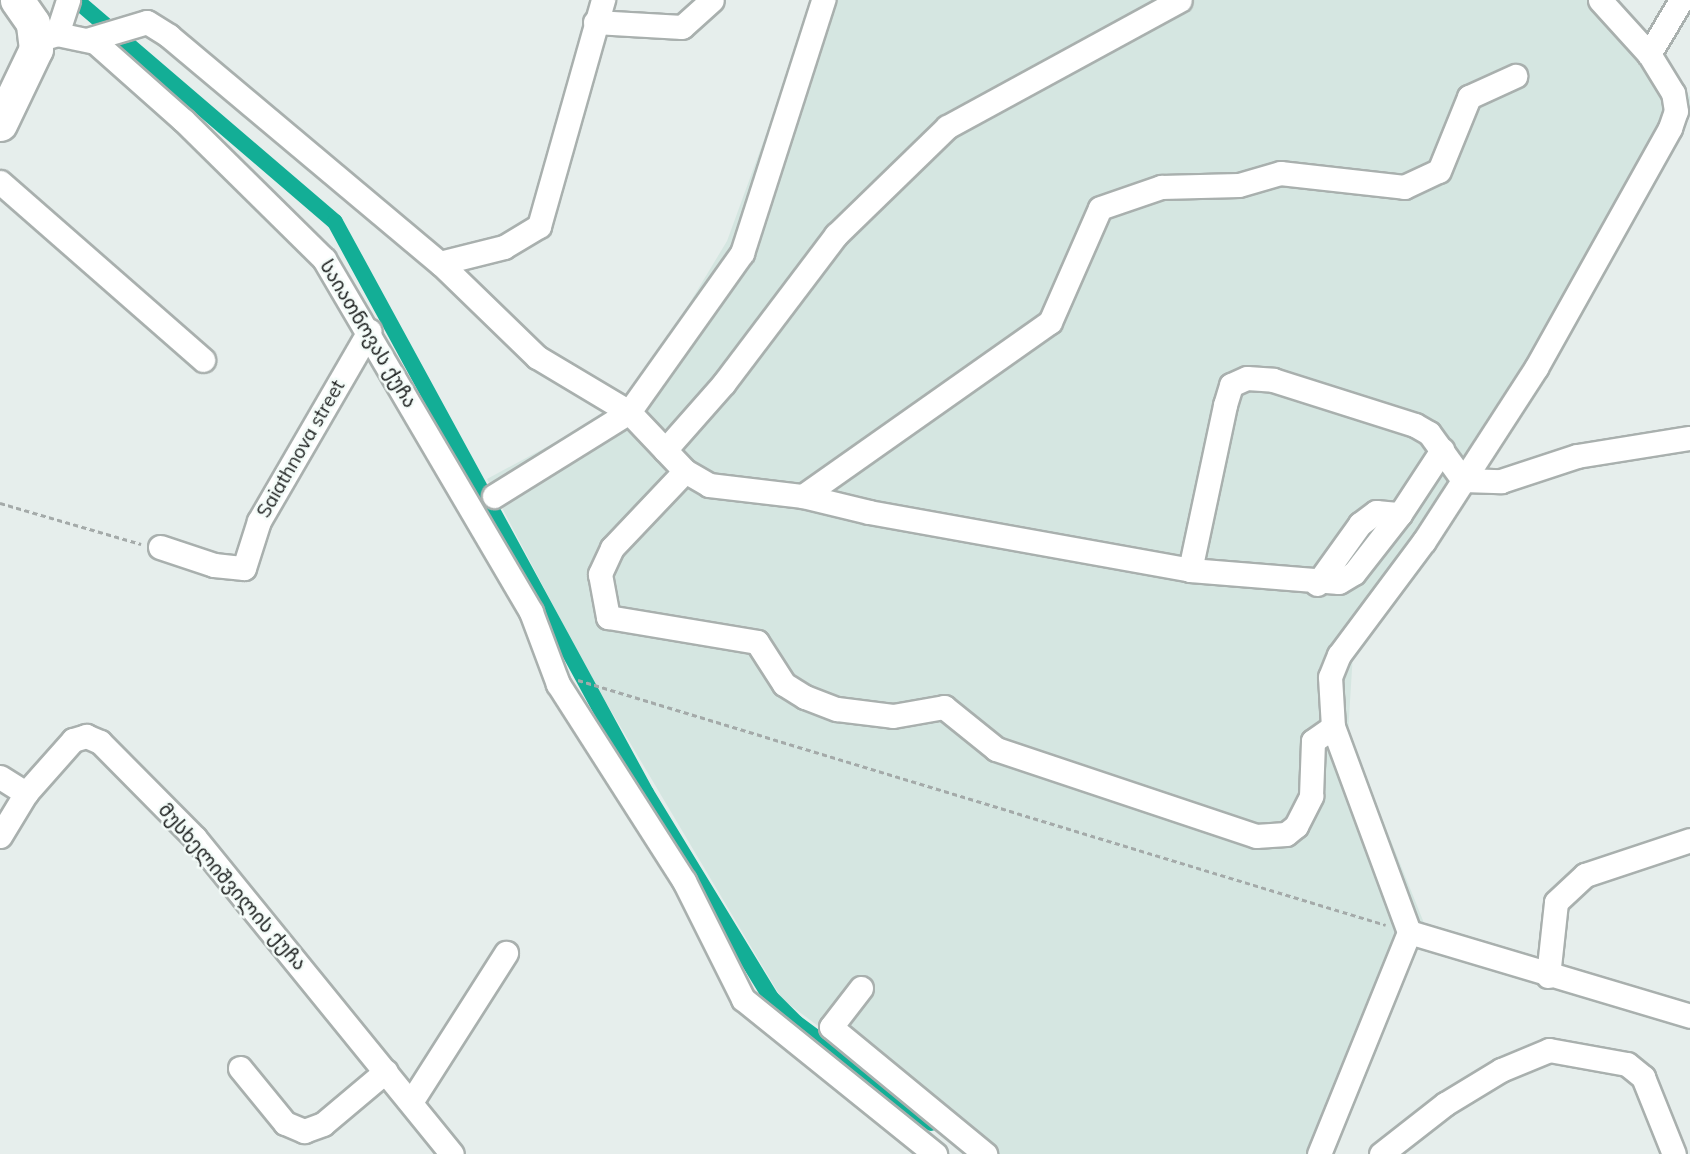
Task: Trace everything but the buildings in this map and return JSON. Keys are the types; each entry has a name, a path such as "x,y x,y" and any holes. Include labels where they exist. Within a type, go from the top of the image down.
{"highway":[{"path":"17,0 33,23 56,22"},
{"path":"0,124 56,22"}],"street":[{"path":"440,263 504,247 539,226 599,11 682,27 712,0"},
{"path":"494,496 629,412 742,253 823,0"},
{"path":"665,450 724,383 836,236 947,127 1180,0"},
{"path":"1320,1154 1409,932 1333,727 1330,677 1339,655 1463,480 1536,368 1670,128 1676,111 1672,93 1649,54 1600,0"},
{"path":"1649,54 1681,0"},
{"path":"56,22 92,38 122,27 147,23 169,36 440,263 537,357 629,412 685,471 709,485 732,490 803,496 869,512 1190,570 1317,584 1360,524 1376,512 1400,514 1442,450"},
{"name":"საიათნოვას ქუჩა","path":"92,38 184,121 324,259 369,331 531,612 562,680 684,881 743,999 935,1154"},
{"path":"803,496 1050,322 1100,208 1161,187 1239,185 1280,173 1404,187 1439,171 1469,97 1515,76"},
{"path":"0,182 203,360"},
{"name":"Saiathnova street","path":"160,547 214,565 244,568 259,522 369,331"},
{"path":"1190,570 1231,385 1247,378 1273,380 1415,425 1429,433 1463,480"},
{"path":"1463,480 1501,481 1577,456 1690,438"},
{"path":"685,471 612,548 600,574 608,617 757,642 784,684 805,697 837,709 893,716 944,707 996,748 1264,836 1286,834 1306,812 1312,741 1333,727"},
{"name":"მუსხელიშვილის ქუჩა","path":"0,836 26,793 74,740 86,736 100,742 195,838 452,1154"},
{"path":"0,777 26,793"},
{"path":"1548,976 1556,902 1575,884 1596,870 1690,840"},
{"path":"1409,932 1548,976 1690,1016"},
{"path":"411,1102 506,953"},
{"path":"861,988 831,1027 985,1154"},
{"path":"1381,1154 1444,1104 1501,1070 1549,1050 1627,1064 1643,1077 1674,1154"},
{"path":"240,1068 285,1123 304,1131 323,1124 386,1071"}],"path":[{"path":"0,503 160,547"},
{"path":"562,680 629,696 1409,932"}],"shaded area":[{"path":"815,0 1610,0 1690,97 1690,107 1353,653 1348,734 1424,923 1326,1154 989,1154 782,999 588,672 487,479 630,402 727,241"}],"waterway":[{"path":"76,0 335,222 646,793 771,998 796,1023 931,1123"}]}
